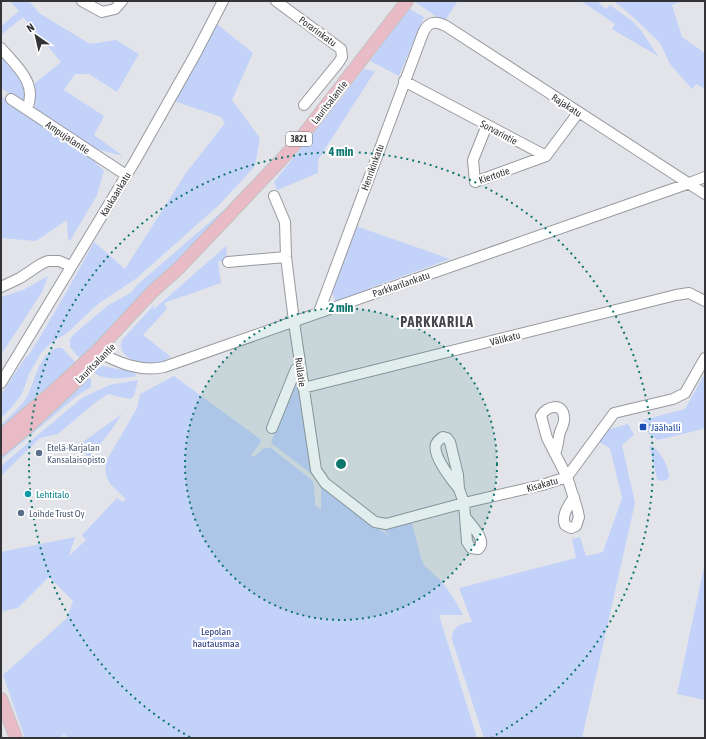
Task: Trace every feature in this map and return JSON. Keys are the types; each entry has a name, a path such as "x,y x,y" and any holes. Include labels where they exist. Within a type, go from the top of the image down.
{"main road":[{"name":"Lauritsalantie","path":"1,450 59,398 152,292 179,268 282,159 304,134 407,1"},
{"name":"Lauritsalantie","path":"1,436 71,375 100,352"},
{"path":"1,699 16,738"}],"street":[{"path":"82,1 102,12 115,9 122,1"},
{"name":"Kaukaankatu","path":"1,383 126,175 196,53 223,1"},
{"name":"Porarinkatu","path":"276,1 341,49 342,57 339,62 304,105"},
{"name":"Rajakatu","path":"428,24 436,22 446,26 687,184 705,194"},
{"name":"Henrikinkatu","path":"319,312 404,81 428,24"},
{"path":"1,48 27,79 30,87 30,102 27,109"},
{"name":"Sorvarintie","path":"404,81 546,156"},
{"name":"Ampujalantie","path":"11,99 126,175"},
{"path":"546,156 578,113"},
{"name":"Kiertotie","path":"486,125 473,160 475,182 546,156"},
{"name":"Parkkarilankatu","path":"100,352 120,362 137,368 152,369 174,363 687,184 705,176"},
{"name":"Rullatie","path":"274,196 285,222 286,257 298,368 303,388 316,470 325,483 375,522"},
{"path":"228,262 286,257"},
{"path":"1,287 20,278 48,261 59,261 71,266"},
{"name":"Välikatu","path":"303,388 689,292 705,301"},
{"name":"Kisakatu","path":"375,522 386,524 464,503 542,485 567,477 614,413 673,399 685,393 705,358"},
{"path":"272,428 298,368"},
{"path":"555,454 567,477 574,497"},
{"path":"459,489 464,503 466,518"}],"green space":[{"path":"10,1 29,1 39,13 90,44 116,40 139,54 117,92 89,74 75,74 64,90 104,116 94,135 123,156 92,148 35,110 35,83 61,62 23,17 1,35 1,26 19,11"},
{"path":"414,1 458,1 444,22"},
{"path":"581,1 597,1 606,9 610,5 632,21 640,29 658,56 612,29 615,24"},
{"path":"614,1 683,1 672,5 682,37 705,53 705,89 696,84 692,89 670,64 660,43"},
{"path":"408,8 424,17 399,76 370,61"},
{"path":"217,24 253,53 232,100 260,138 255,166 220,204 137,278 98,304 67,333 51,343 41,353 29,374 22,394 1,418 1,394 36,344 94,242 125,269 186,173 225,123 221,117 174,101"},
{"path":"1,53 25,80 26,94 24,104 1,88"},
{"path":"364,69 375,71 318,160 318,173 277,190 274,182"},
{"path":"1,96 89,156 104,171 97,195 70,241 68,239 67,220 36,241 1,238"},
{"path":"244,189 245,192 81,360 70,347 70,340 73,335 107,306 132,292 137,285 225,209"},
{"path":"356,226 450,259 370,288 365,293 336,302 332,292"},
{"path":"226,246 227,260 218,262 221,283 164,303 167,309 143,335 171,357 151,365 132,360 126,356 121,346 122,340 155,304 153,310"},
{"path":"48,276 42,292 1,355 1,297 23,290"},
{"path":"57,348 62,348 77,364 1,429 1,425 25,400 37,371 45,357"},
{"path":"102,366 135,372 136,376 125,378 107,378 92,371"},
{"path":"705,373 705,426 703,429 658,440 649,434 643,420 685,409"},
{"path":"296,374 313,475 271,443"},
{"path":"87,376 91,379 91,387 78,395 1,460 1,454"},
{"name":"Lepolan hautausmaa","path":"174,376 260,439 261,442 251,455 254,457 264,448 271,448 313,481 315,505 321,510 321,487 392,538 383,529 412,523 424,565 443,583 463,615 439,615 477,738 68,738 64,734 60,738 25,738 3,675 67,618 73,601 49,577 18,608 1,613 1,552 75,537 69,556 86,540 82,535 117,498 123,502 126,499 109,482 106,467 107,460 137,408 140,394"},
{"path":"138,380 134,396 130,399 108,394 96,402 58,434 40,438 1,476 1,466 82,398 109,385"},
{"path":"122,414 110,432 89,457 76,447"},
{"path":"628,424 634,435 622,445 635,503 582,738 484,738 452,640 453,632 458,626 464,623 472,622 459,588 576,558 572,539 580,537 586,556 603,552 622,498 610,448 599,442 607,430"},
{"path":"649,445 657,450 666,463 669,478 666,480 660,481 657,479"},
{"path":"705,562 705,700 677,694"}],"place":[{"name":"Jäähalli","path":"643,427"},
{"name":"Etelä-Karjalan Kansalaisopisto","path":"39,453"},
{"name":"Lehtitalo","path":"28,494"},
{"name":"Loihde Trust Oy","path":"21,513"}],"district":[{"name":"PARKKARILA","path":"437,322"}]}
